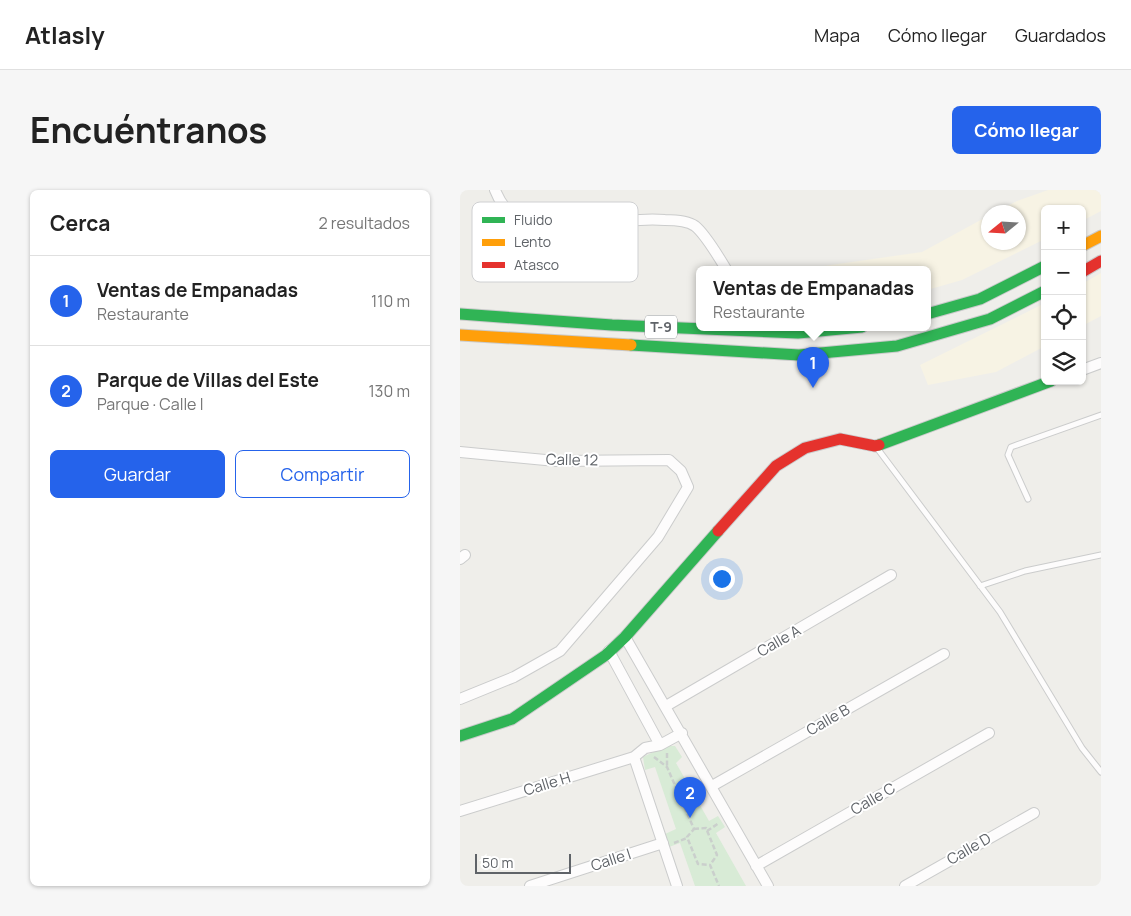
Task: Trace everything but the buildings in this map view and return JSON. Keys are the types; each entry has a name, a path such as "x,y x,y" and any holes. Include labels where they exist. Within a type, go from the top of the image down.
{"main road":[{"path":"1086,244 1101,236"},
{"path":"1086,270 1101,261"},
{"path":"931,313 980,299 1041,268"},
{"name":"T-9","path":"460,335 799,355 897,346 990,319 1041,293"},
{"name":"T-9","path":"460,314 612,325 696,327"},
{"name":"T-9","path":"775,331 798,333 819,331"},
{"path":"460,736 512,719 608,652 626,637 776,466 804,448 840,439 875,446 1041,384"}],"street":[{"path":"495,190 501,202"},
{"path":"638,221 675,220 694,226 724,266"},
{"path":"1086,369 1101,363"},
{"name":"Calle 12","path":"460,452 556,461 669,460 681,471 688,486 658,537 560,651 514,677 460,699"},
{"name":"Calle A","path":"666,706 892,575"},
{"path":"626,637 768,886"},
{"path":"608,652 663,747"},
{"name":"Calle B","path":"712,786 944,654"},
{"name":"Calle C","path":"756,866 989,732"},
{"name":"Calle H","path":"460,811 634,757 646,748 663,747 682,733"},
{"path":"634,757 666,844 677,886"},
{"name":"Calle D","path":"905,886 1034,813"},
{"name":"Calle I","path":"530,886 666,844"}],"lane":[{"path":"1028,500 1010,464 1008,455 1011,447 1101,415"},
{"path":"875,446 1000,612 1082,748 1101,772"},
{"path":"980,586 1025,571 1101,555"}],"path":[{"path":"663,747 667,767 694,828"},
{"path":"650,754 667,767"},
{"path":"707,831 720,822"},
{"path":"694,828 706,828 717,855 710,865"},
{"path":"666,844 688,838 694,828"},
{"path":"688,838 698,864 710,865"},
{"path":"710,865 719,886"}],"shaded area":[{"path":"1048,190 1101,190 1101,211 1086,219 1086,205 1041,205 1041,241 1026,248 1026,205 1009,205"},
{"path":"981,220 981,250 1023,250 962,280 931,289 931,266 824,266 922,252"},
{"path":"1101,273 1101,316 1086,324 1086,295 1086,282"},
{"path":"1041,305 1041,348 996,372 928,385 920,365"}],"green space":[{"path":"666,746 675,746 682,757 676,763 709,821 718,816 725,827 716,833 746,886 695,886 680,843 669,847 665,834 676,829 655,767 645,770 643,757"}],"traffic: fast":[{"path":"931,313 980,299 1041,268"},
{"path":"631,345 799,355 897,346 990,319 1041,293"},
{"path":"460,314 612,325 696,329"},
{"path":"752,331 798,333 819,331"},
{"path":"879,445 1041,385"},
{"path":"460,736 512,719 606,655 625,637 718,531"}],"traffic: slow":[{"path":"1086,244 1101,236"},
{"path":"460,335 631,345"}],"traffic: jam":[{"path":"1086,270 1101,261"},
{"path":"718,531 776,466 805,448 840,439 875,446 879,445"}],"place":[{"name":"Ventas de Empanadas","path":"813,388"},
{"name":"Parque de Villas del Este","path":"690,818"}]}
